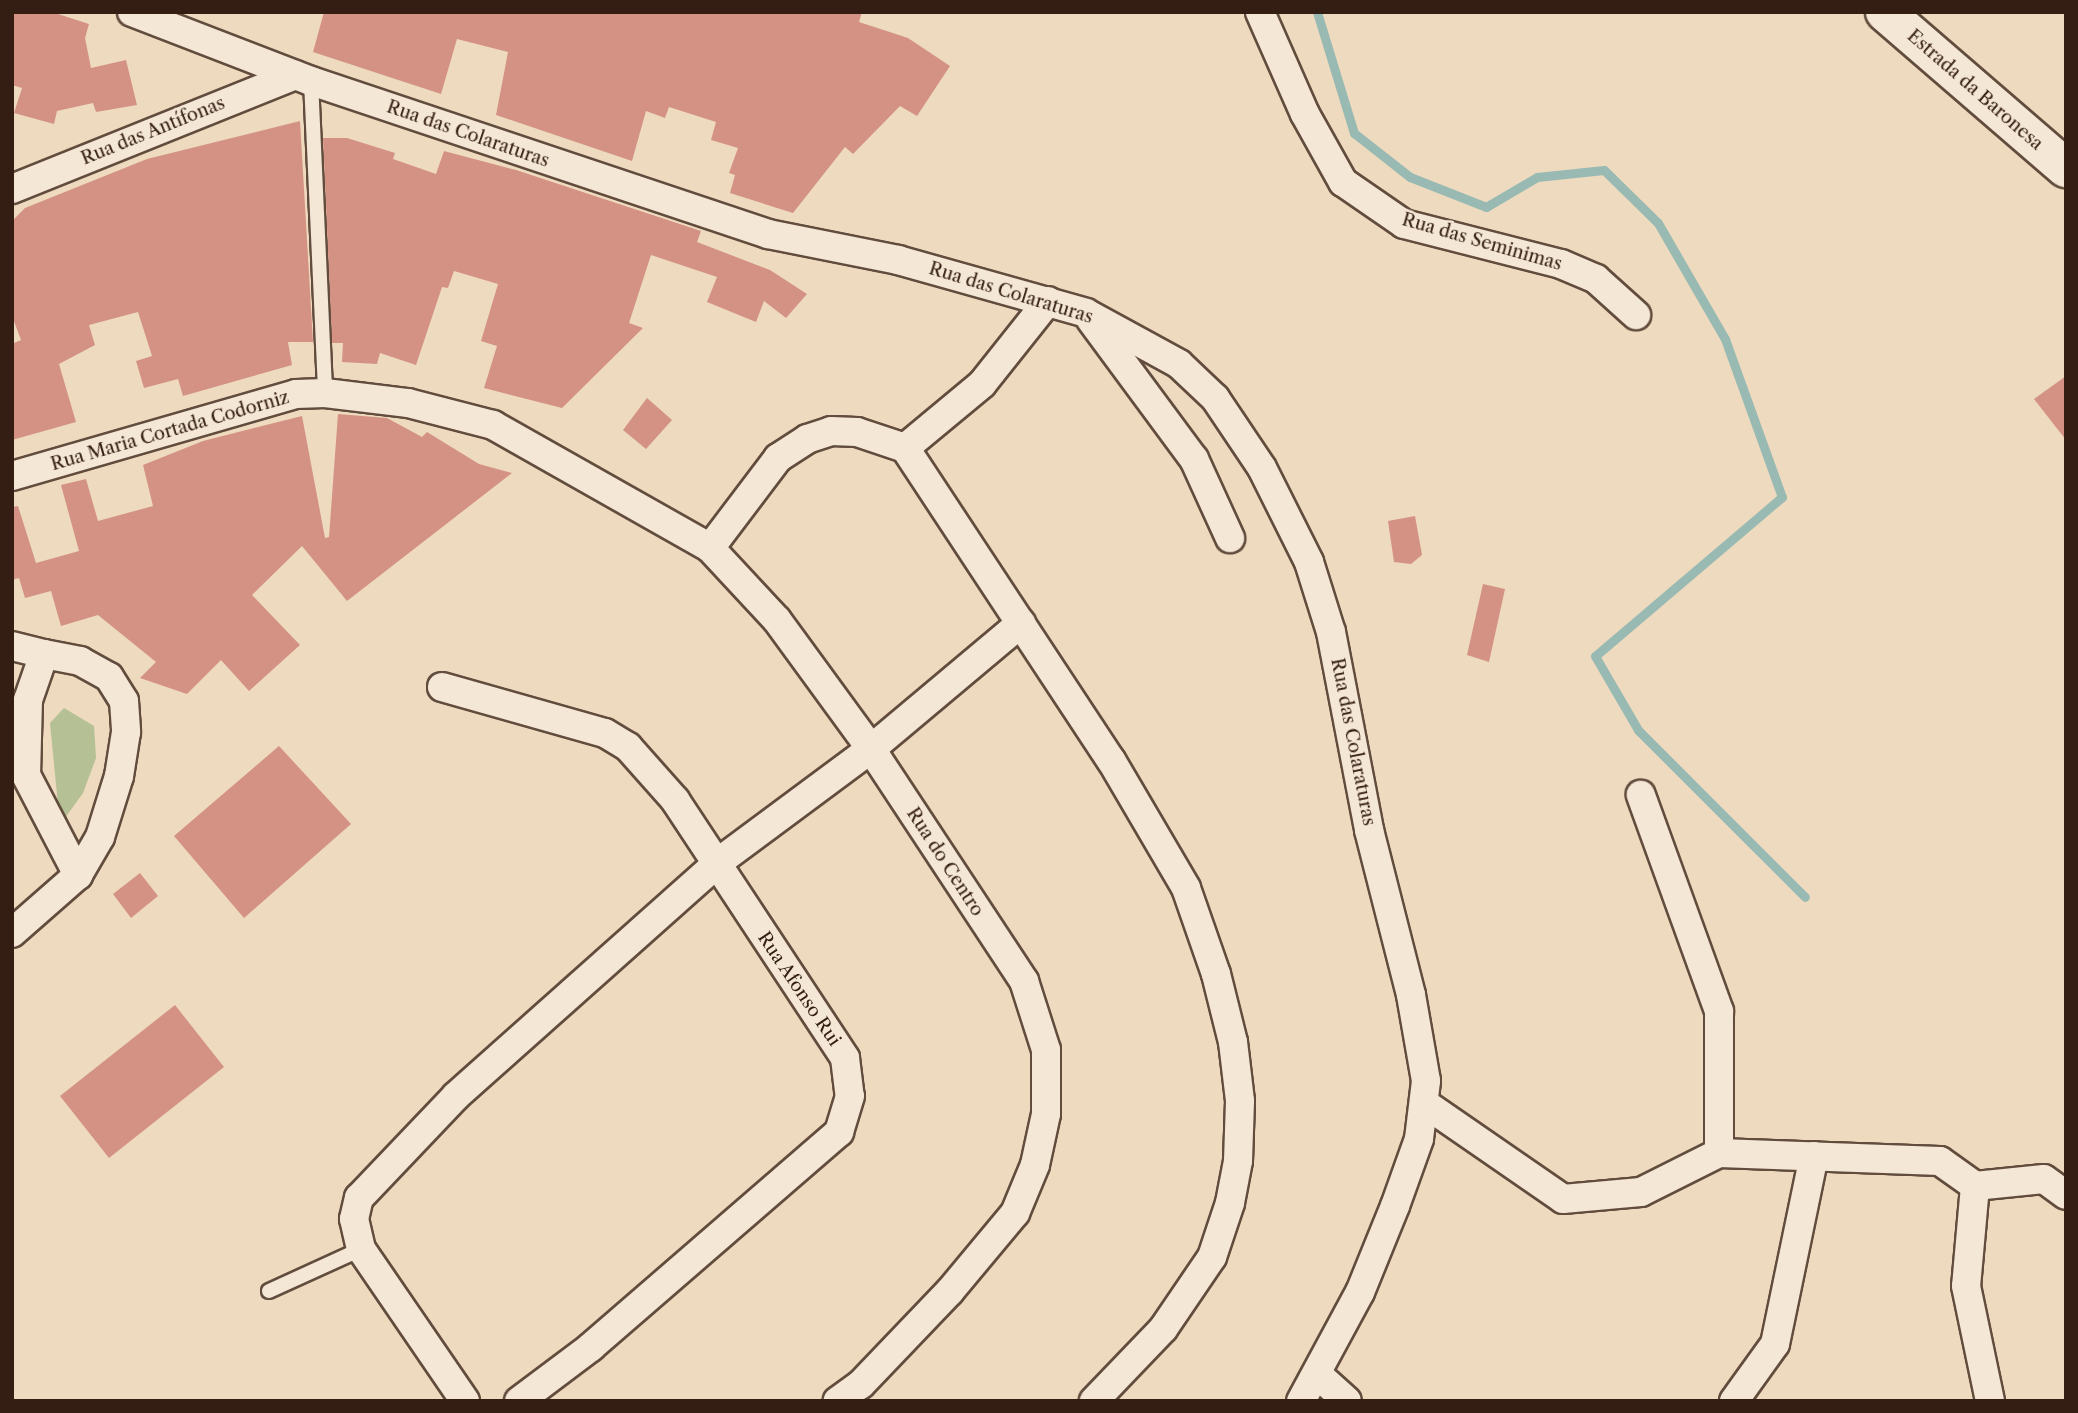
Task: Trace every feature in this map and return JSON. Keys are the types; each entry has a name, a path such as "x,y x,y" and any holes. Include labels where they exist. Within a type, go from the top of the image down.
{"main road":[{"name":"Estrada da Baronesa","path":"1885,12 2066,168"}],"street":[{"name":"Rua das Colaraturas","path":"132,12 303,78 768,234 898,260 1086,313 1179,364 1215,398 1262,468 1309,562 1331,632 1369,830 1416,1020 1426,1081 1419,1139 1395,1206 1360,1292 1301,1401"},
{"name":"Rua das Seminimas","path":"1260,12 1305,114 1343,182 1404,224 1561,264 1596,279 1636,316"},
{"name":"Rua das Antífonas","path":"12,189 303,78"},
{"path":"905,448 982,384 1048,301"},
{"path":"1086,313 1194,459 1230,538"},
{"name":"Rua Maria Cortada Codorniz","path":"12,476 259,401 325,393 408,402 493,425"},
{"name":"Rua do Centro","path":"493,425 710,548 777,620 871,749 1024,981 1046,1050 1046,1114 1035,1165 1015,1213 868,1392 838,1401"},
{"path":"710,548 778,458 807,439 831,431 856,432 905,448 1111,760 1186,888 1216,974 1233,1042 1240,1101 1230,1203 1212,1257 1163,1329 1094,1401"},
{"path":"465,1401 361,1249 354,1219 359,1198 456,1096 716,864 871,749 1021,622"},
{"path":"12,646 80,661 109,677 124,701 126,732 119,776 100,837 78,875 12,933"},
{"path":"44,654 28,700 19,777 78,875"},
{"name":"Rua Afonso Rui","path":"442,687 605,733 628,747 675,800 845,1058 850,1096 839,1132 591,1347 519,1401"},
{"path":"1641,795 1719,1011 1719,1153"},
{"path":"1423,1103 1563,1199 1641,1192 1719,1153 1940,1161 1975,1186 2045,1179 2066,1195"},
{"path":"1734,1401 1775,1344 1814,1156"},
{"path":"1975,1186 1966,1286 1990,1401"},
{"path":"1317,1374 1348,1401"}],"lane":[{"path":"303,78 325,393"},
{"path":"269,1291 361,1249"}],"green space":[{"path":"64,708 94,726 96,758 83,793 60,825 50,723"}],"building":[{"path":"12,12 52,12 89,24 85,38 91,68 126,60 137,105 96,112 93,103 57,111 54,124 14,113 22,88 12,85"},
{"path":"324,12 862,12 859,22 908,38 950,66 917,116 900,106 853,154 845,147 793,213 730,193 735,175 729,173 738,148 711,140 716,122 669,107 665,118 646,111 632,161 496,115 508,52 457,39 441,94 313,52"},
{"path":"300,121 313,342 288,342 292,365 183,396 178,379 144,388 136,361 152,356 138,312 89,325 95,345 59,364 76,422 12,440 12,344 21,340 12,316 12,221 25,208 147,159"},
{"path":"323,138 347,138 395,153 393,159 436,174 444,151 516,170 701,231 697,242 770,270 807,294 786,318 764,301 756,322 707,302 717,277 651,255 629,323 643,328 562,408 484,388 497,346 481,341 498,284 454,271 448,288 442,287 416,365 380,353 377,364 342,362 343,343 332,343"},
{"path":"2066,376 2066,440 2034,399"},
{"path":"647,398 672,420 646,449 623,430"},
{"path":"338,414 387,418 422,437 427,432 479,464 512,473 347,601 302,546 252,595 300,645 249,691 221,660 187,694 140,678 156,662 98,615 61,626 51,591 25,598 19,578 12,580 12,507 18,506 36,563 79,551 61,485 86,479 98,521 153,506 143,465 203,441 302,416 325,538 329,537"},
{"path":"1415,516 1422,555 1411,564 1394,562 1388,521"},
{"path":"1483,584 1505,589 1489,662 1467,655"},
{"path":"279,746 351,824 244,918 174,836"},
{"path":"140,873 158,896 131,918 113,894"},
{"path":"175,1005 224,1067 109,1158 60,1096"}],"waterway":[{"path":"1317,12 1354,133 1410,177 1486,207 1537,177 1604,170 1658,223 1725,339 1782,497 1595,656 1638,730 1805,897"}]}
